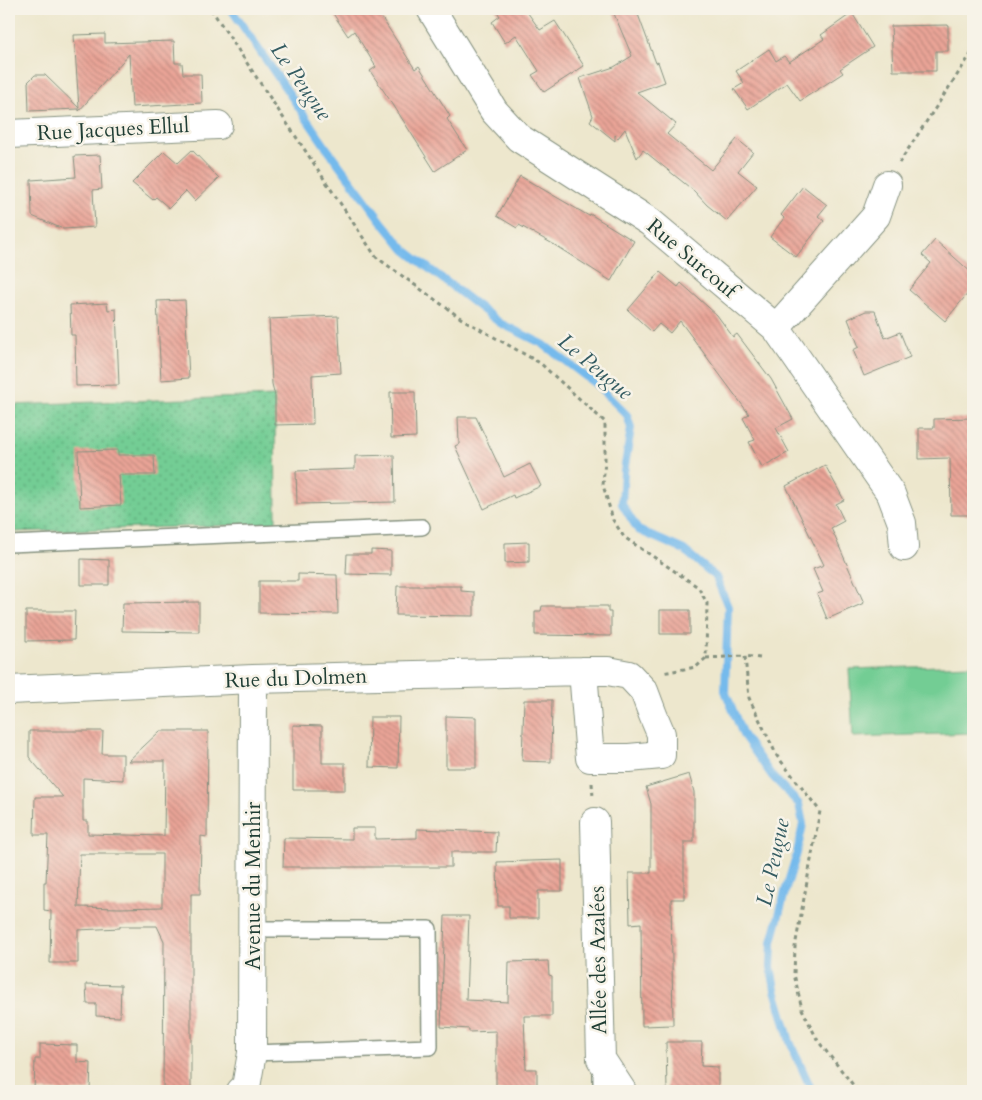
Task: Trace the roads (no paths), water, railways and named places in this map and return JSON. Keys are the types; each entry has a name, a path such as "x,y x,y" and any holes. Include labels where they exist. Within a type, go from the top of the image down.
{"street":[{"name":"Rue Surcouf","path":"431,9 494,112 519,138 650,222 776,328 891,494 902,523 904,547"},
{"name":"Rue Jacques Ellul","path":"9,134 218,125"},
{"path":"776,328 876,216 887,185"},
{"name":"Rue du Dolmen","path":"9,690 253,679 582,671 608,671 629,675 644,691 661,734 661,755 629,758 590,758 582,671"},
{"name":"Avenue du Menhir","path":"241,1091 246,1086 252,1053 253,679"},
{"name":"Allée des Azalées","path":"595,822 601,1059 622,1091"}],"lane":[{"path":"9,544 422,527"},
{"path":"252,1053 430,1047 429,929 253,929"},
{"path":"601,1059 601,1091"}],"waterway":[{"name":"Le Peugue","path":"231,9 328,150 405,250 500,323 543,344 598,386 627,415 631,428 624,472 622,504 638,530 684,550 716,577 728,607 725,691 743,735 772,776 799,804 803,824 797,853 772,942 771,967 775,990 790,1042 812,1091"}]}
